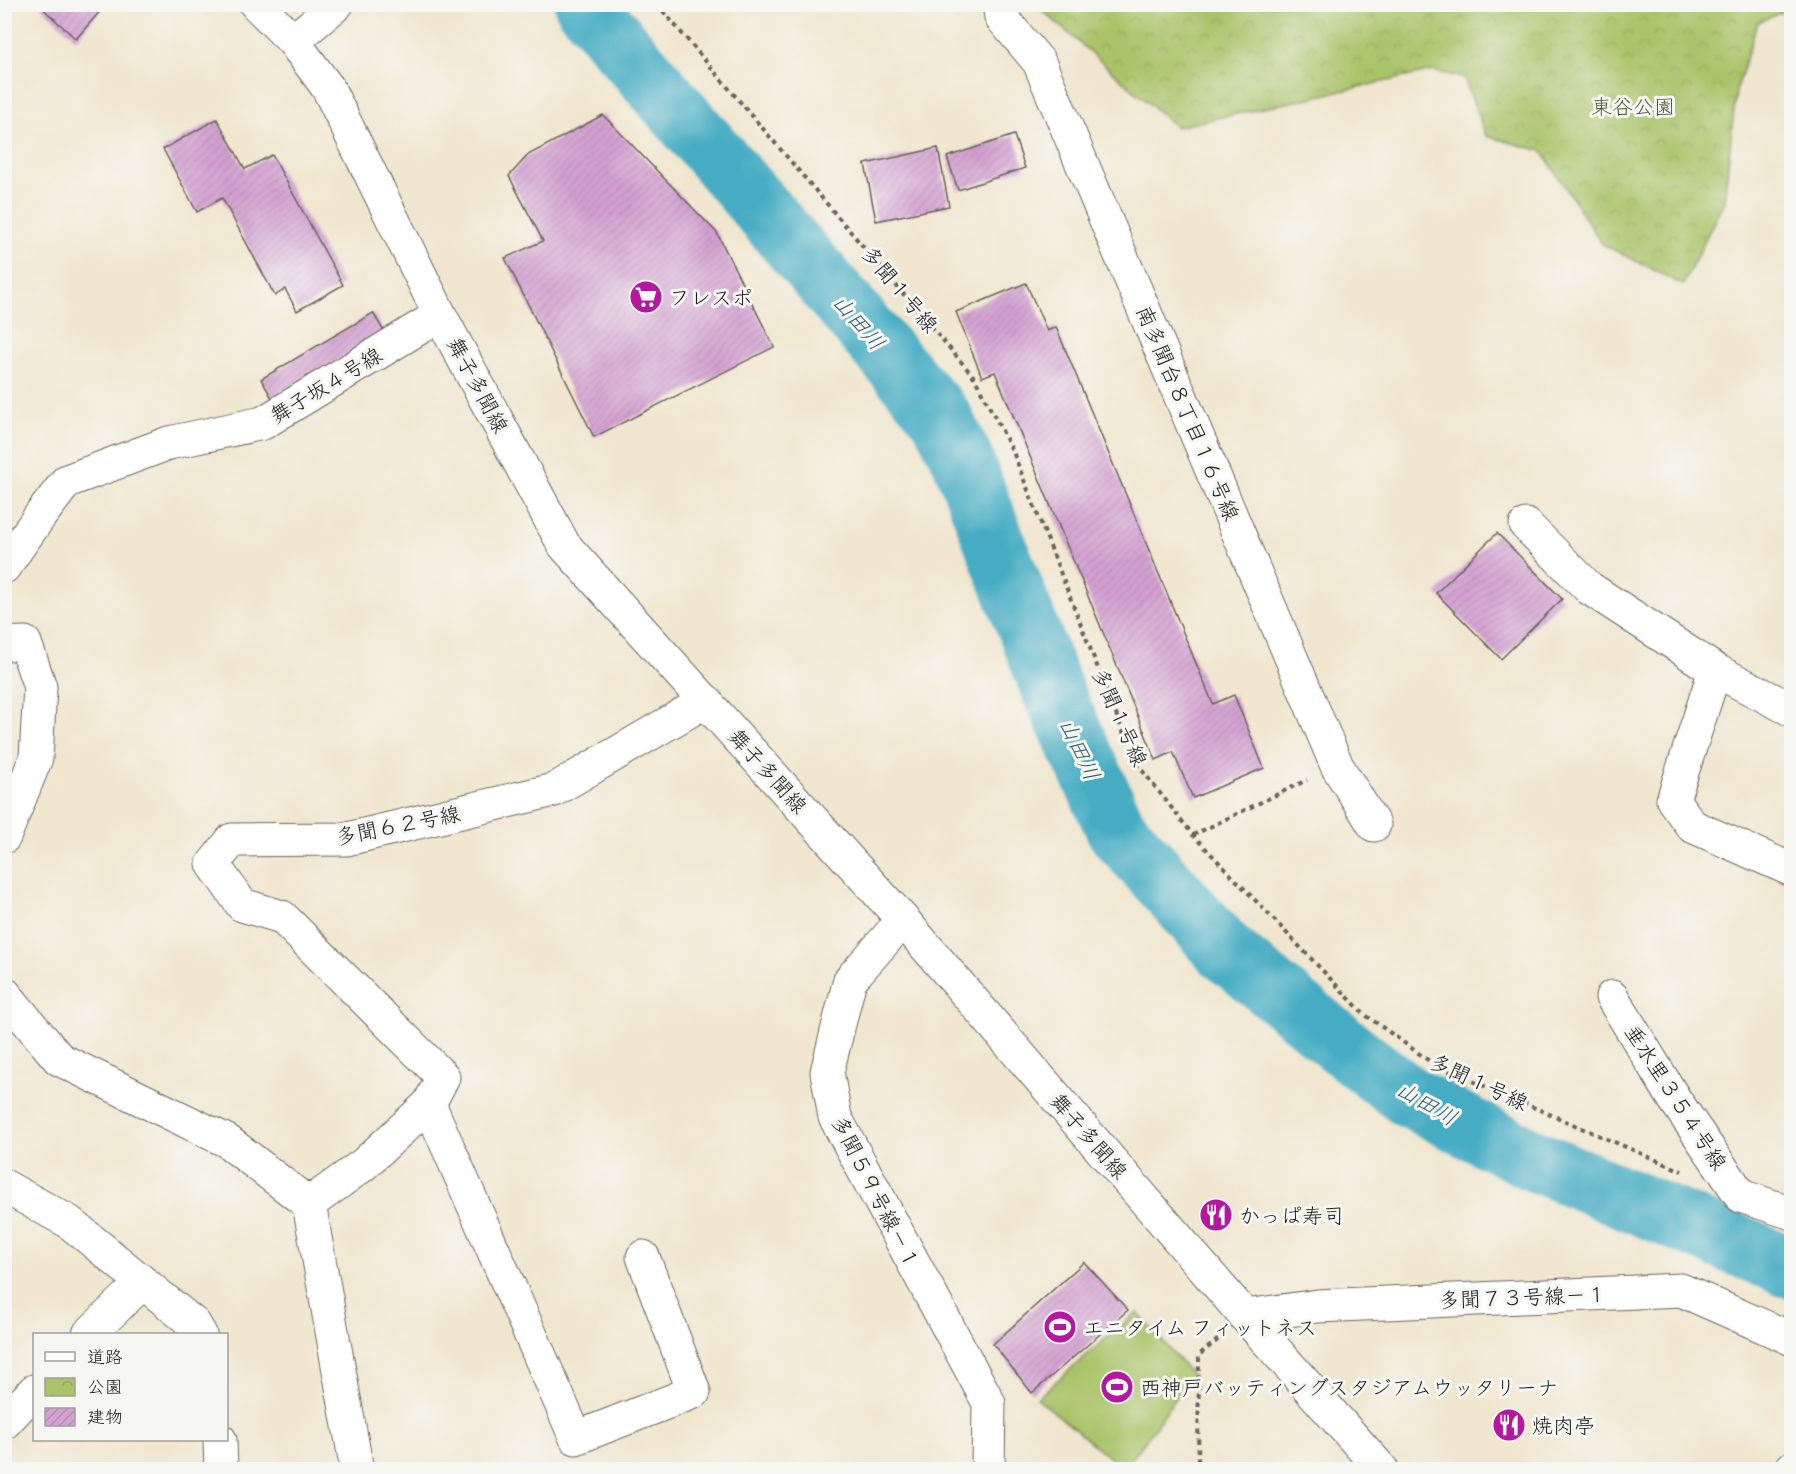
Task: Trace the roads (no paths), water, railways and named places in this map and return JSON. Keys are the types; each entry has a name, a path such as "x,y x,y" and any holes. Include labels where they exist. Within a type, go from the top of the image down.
{"street":[{"name":"舞子多聞線","path":"256,4 293,41 328,88 440,315 564,545 903,920 1245,1316 1382,1470"},
{"path":"293,41 338,4"},
{"name":"南多聞台８丁目１６号線","path":"999,4 1001,16 1039,62 1337,766 1374,825"},
{"name":"舞子坂４号線","path":"4,567 67,481 169,443 263,423 440,315"},
{"path":"1526,525 1589,588 1715,670 1791,710"},
{"path":"4,644 25,643 40,687 36,758 4,837"},
{"path":"1715,670 1673,800 1692,826 1791,870"},
{"name":"多聞６２号線","path":"436,1091 282,917 242,905 213,864 232,840 347,839 554,790 706,701"},
{"name":"多聞５９号線－１","path":"903,920 850,980 827,1072 835,1117 989,1402 988,1470"},
{"path":"4,993 59,1059 227,1141 309,1204 357,1470"},
{"name":"垂水里３５４号線","path":"1612,997 1675,1100 1741,1196 1791,1213"},
{"path":"309,1204 363,1165 436,1091 576,1437 694,1392 643,1257"},
{"path":"4,1186 69,1222 194,1324 199,1333"},
{"path":"91,1333 142,1282"},
{"name":"多聞７３号線－１","path":"1245,1316 1318,1306 1681,1290 1791,1338"},
{"path":"4,1423 33,1392"},
{"path":"220,1441 221,1470"}],"waterway":[{"name":"山田川","path":"585,4 941,417 962,458 1053,692 1117,830 1226,952 1409,1097 1531,1159 1792,1268"}],"place":[{"name":"フレスポ","path":"646,297"},
{"name":"かっぱ寿司","path":"1216,1215"},
{"name":"エニタイム フィットネス","path":"1060,1327"},
{"name":"西神戸バッティングスタジアムウッタリーナ","path":"1117,1387"},
{"name":"焼肉亭","path":"1509,1425"}],"park label":[{"name":"東谷公園","path":"1633,106"}]}
